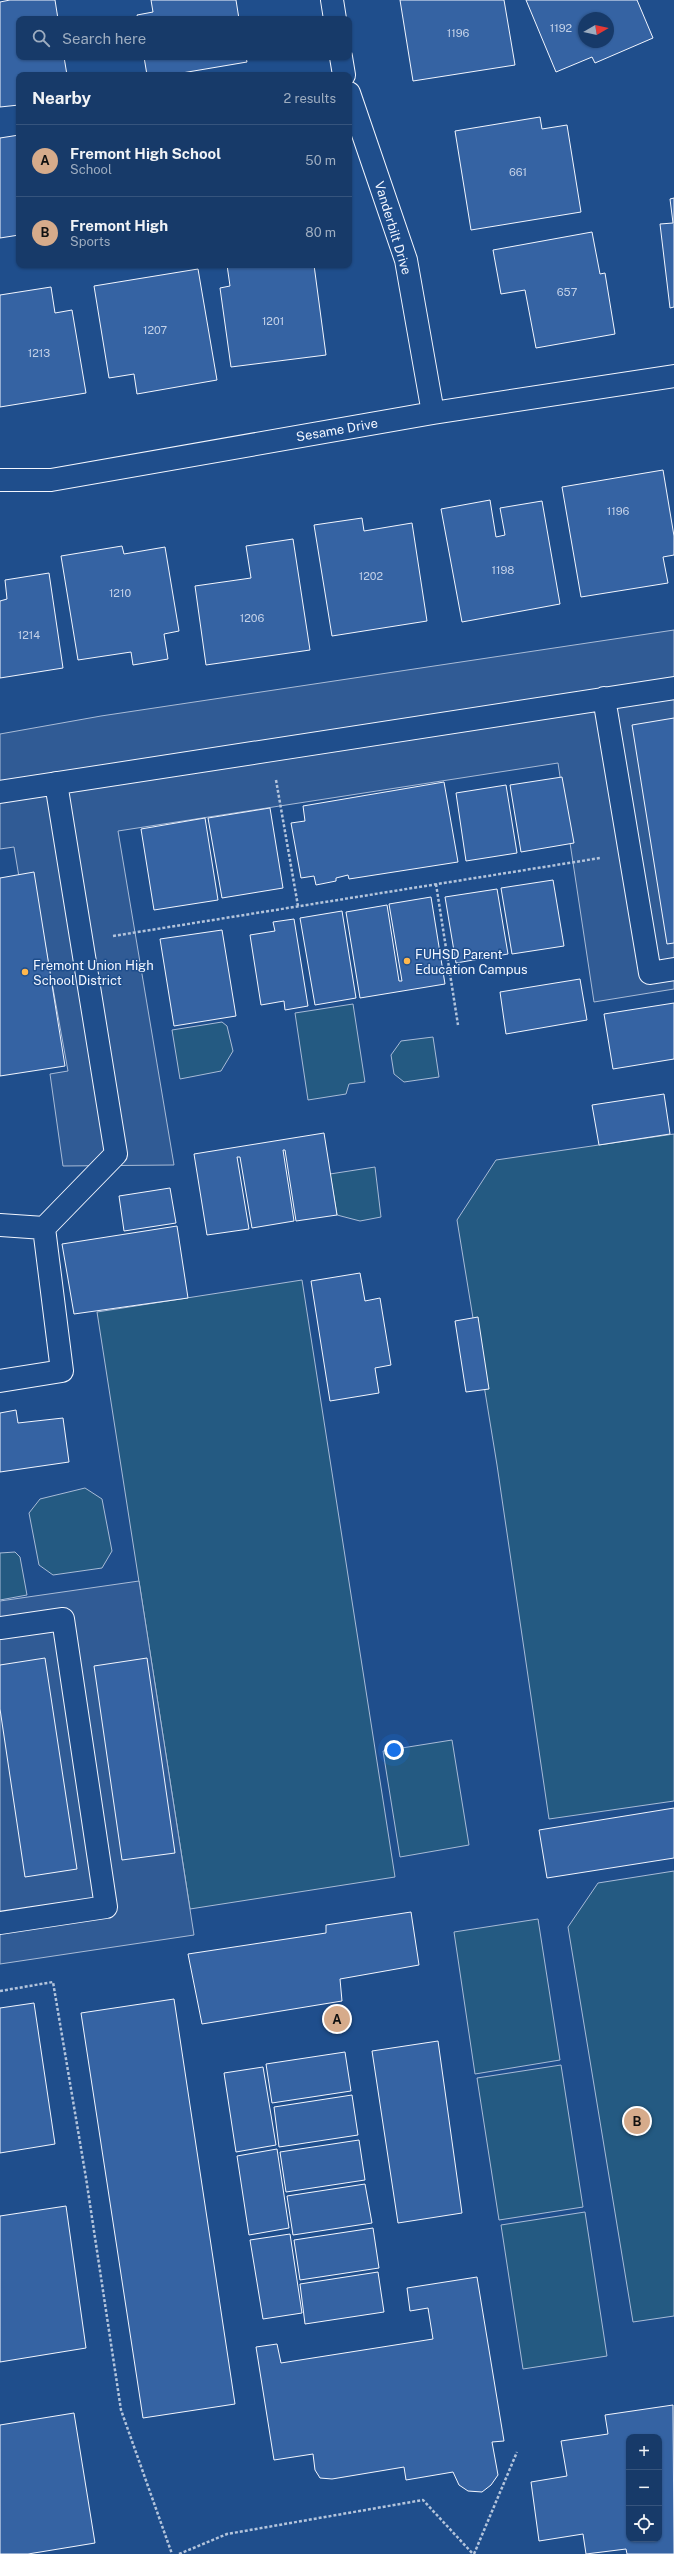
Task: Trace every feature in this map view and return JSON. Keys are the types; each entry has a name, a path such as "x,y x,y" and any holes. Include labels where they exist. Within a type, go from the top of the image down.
{"street":[{"path":"332,0 335,16"},
{"path":"342,60 344,72"},
{"name":"Vanderbilt Drive","path":"352,102 406,260 433,412"},
{"name":"Sesame Drive","path":"0,480 51,480 433,412 674,376"},
{"path":"0,792 674,688"},
{"path":"604,698 650,973 674,970"},
{"path":"0,1225 44,1228 116,1154 56,783"},
{"path":"0,1381 62,1370 44,1228"},
{"path":"0,1628 63,1619 106,1907 0,1923"}],"path":[{"path":"271,750 298,906"},
{"path":"81,941 631,853"},
{"path":"436,884 458,1025"},
{"path":"0,1991 53,1982 86,2178 121,2410 172,2554"},
{"path":"179,2554 227,2534 423,2500 473,2554 517,2452"}],"shaded area":[{"path":"674,630 674,989 594,1002 558,763 118,831 174,1165 63,1166 50,1074 68,1071 41,922 27,925 14,847 0,849 0,734 101,716"},
{"path":"353,1004 365,1082 349,1084 346,1094 308,1100 295,1013"},
{"path":"222,1022 227,1026 233,1051 221,1071 180,1079 172,1030"},
{"path":"433,1037 439,1077 404,1082 394,1074 391,1055 401,1041"},
{"path":"674,1134 674,1801 549,1819 497,1465 457,1220 496,1160"},
{"path":"375,1167 381,1217 360,1221 337,1215 330,1174"},
{"path":"302,1280 395,1877 190,1909 97,1312"},
{"path":"85,1488 102,1499 112,1551 102,1568 53,1575 39,1565 29,1513 40,1499"},
{"path":"15,1552 20,1557 27,1595 0,1600 0,1553"},
{"path":"139,1581 194,1935 0,1964 0,1601"},
{"path":"452,1740 469,1845 400,1857 383,1751"},
{"path":"674,1871 674,2316 633,2322 568,1927 598,1883"},
{"path":"538,1919 560,2060 475,2074 454,1932"},
{"path":"561,2065 583,2207 499,2220 477,2078"},
{"path":"585,2212 607,2356 523,2369 501,2225"}],"building":[{"path":"10,0 55,0 58,16 16,16 16,60 64,60 66,72 16,72 16,105 0,107 0,2"},
{"path":"151,0 236,0 239,16 137,15 153,12"},
{"path":"400,0 504,0 515,65 413,81"},
{"path":"526,0 637,0 653,38 595,63 592,57 556,72"},
{"path":"144,60 247,60 247,62 188,72 146,72"},
{"path":"540,117 542,129 567,125 581,212 471,230 455,131"},
{"path":"16,135 16,235 0,238 0,138"},
{"path":"674,198 674,307 670,308 660,224 673,223 670,199"},
{"path":"592,232 600,274 605,273 615,334 536,348 525,290 501,294 493,250"},
{"path":"227,268 314,268 326,355 231,367 220,288 230,286"},
{"path":"198,269 217,380 137,394 134,374 109,378 94,286"},
{"path":"51,287 55,313 72,310 86,393 0,407 0,295"},
{"path":"663,470 674,536 674,555 663,557 668,583 581,597 562,487"},
{"path":"490,500 496,537 505,535 500,508 542,501 560,604 462,622 441,509"},
{"path":"362,518 364,531 412,523 427,621 332,636 314,525"},
{"path":"293,539 310,650 206,665 195,586 251,578 246,546"},
{"path":"122,546 124,554 165,547 179,631 164,634 168,659 133,665 131,652 78,660 61,556"},
{"path":"49,573 63,668 0,678 0,601 7,599 5,580"},
{"path":"674,718 674,943 667,944 632,725"},
{"path":"562,777 574,843 521,852 510,785"},
{"path":"444,782 458,862 349,879 348,875 336,878 336,881 316,885 314,876 301,878 291,823 305,821 303,806"},
{"path":"506,785 517,853 466,861 456,793"},
{"path":"270,808 283,888 222,898 208,818"},
{"path":"205,818 218,900 154,910 141,829"},
{"name":"Fremont Union High School District","path":"34,872 65,1066 0,1076 0,878"},
{"path":"553,880 564,946 512,954 501,888"},
{"path":"497,889 508,954 456,963 445,897"},
{"path":"431,897 445,984 360,998 346,912 387,905 399,981 402,981 389,904"},
{"path":"342,911 356,998 315,1005 300,918"},
{"path":"294,919 308,1006 285,1010 284,1001 261,1005 250,935 275,931 273,922"},
{"path":"222,930 236,1016 174,1026 160,939"},
{"path":"580,979 587,1020 506,1034 500,992"},
{"path":"674,1003 674,1059 613,1069 604,1014"},
{"path":"664,1094 670,1134 599,1145 592,1105"},
{"path":"324,1133 337,1215 296,1221 285,1150 283,1150 294,1221 252,1228 240,1157 237,1157 249,1229 207,1235 194,1154"},
{"path":"170,1188 176,1223 124,1231 119,1196"},
{"path":"177,1226 188,1298 74,1314 62,1244"},
{"path":"360,1273 365,1301 380,1298 391,1365 375,1368 379,1393 330,1401 311,1281"},
{"path":"478,1317 489,1389 466,1392 455,1321"},
{"path":"16,1410 18,1423 63,1418 69,1462 0,1472 0,1413"},
{"path":"45,1658 77,1869 25,1877 0,1709 0,1665"},
{"path":"147,1658 175,1853 122,1860 94,1666"},
{"path":"674,1808 674,1858 547,1878 539,1830"},
{"path":"411,1912 419,1965 340,1979 342,2001 202,2024 188,1954 326,1933 326,1925"},
{"path":"174,1999 235,2404 143,2418 81,2013"},
{"path":"34,2003 55,2144 0,2153 0,2008"},
{"path":"438,2041 462,2213 398,2223 372,2051"},
{"path":"345,2052 351,2091 272,2103 266,2064"},
{"path":"263,2067 276,2145 236,2152 224,2073"},
{"path":"352,2095 358,2135 279,2147 274,2107"},
{"path":"359,2140 365,2180 286,2192 280,2152"},
{"path":"277,2149 289,2228 249,2235 237,2156"},
{"path":"365,2184 372,2223 293,2235 287,2196"},
{"path":"66,2206 86,2348 0,2362 0,2216"},
{"path":"373,2228 379,2268 300,2280 294,2240"},
{"path":"290,2234 302,2313 263,2319 250,2240"},
{"path":"378,2272 384,2312 305,2324 300,2284"},
{"path":"477,2277 504,2441 492,2442 498,2475 491,2485 482,2492 468,2491 459,2485 453,2472 406,2480 404,2467 332,2479 320,2478 315,2470 313,2454 274,2460 256,2347 277,2344 281,2363 433,2339 428,2308 410,2311 407,2288"},
{"path":"673,2405 674,2554 627,2554 626,2549 586,2554 583,2534 539,2541 531,2482 567,2476 561,2441 608,2434 605,2415"},
{"path":"74,2413 95,2543 28,2554 0,2554 0,2425"}],"place":[{"name":"FUHSD Parent Education Campus","path":"407,961"},
{"name":"Fremont Union High School District","path":"25,972"},
{"name":"Fremont High School","path":"337,2019"},
{"name":"Fremont High","path":"637,2121"}]}
